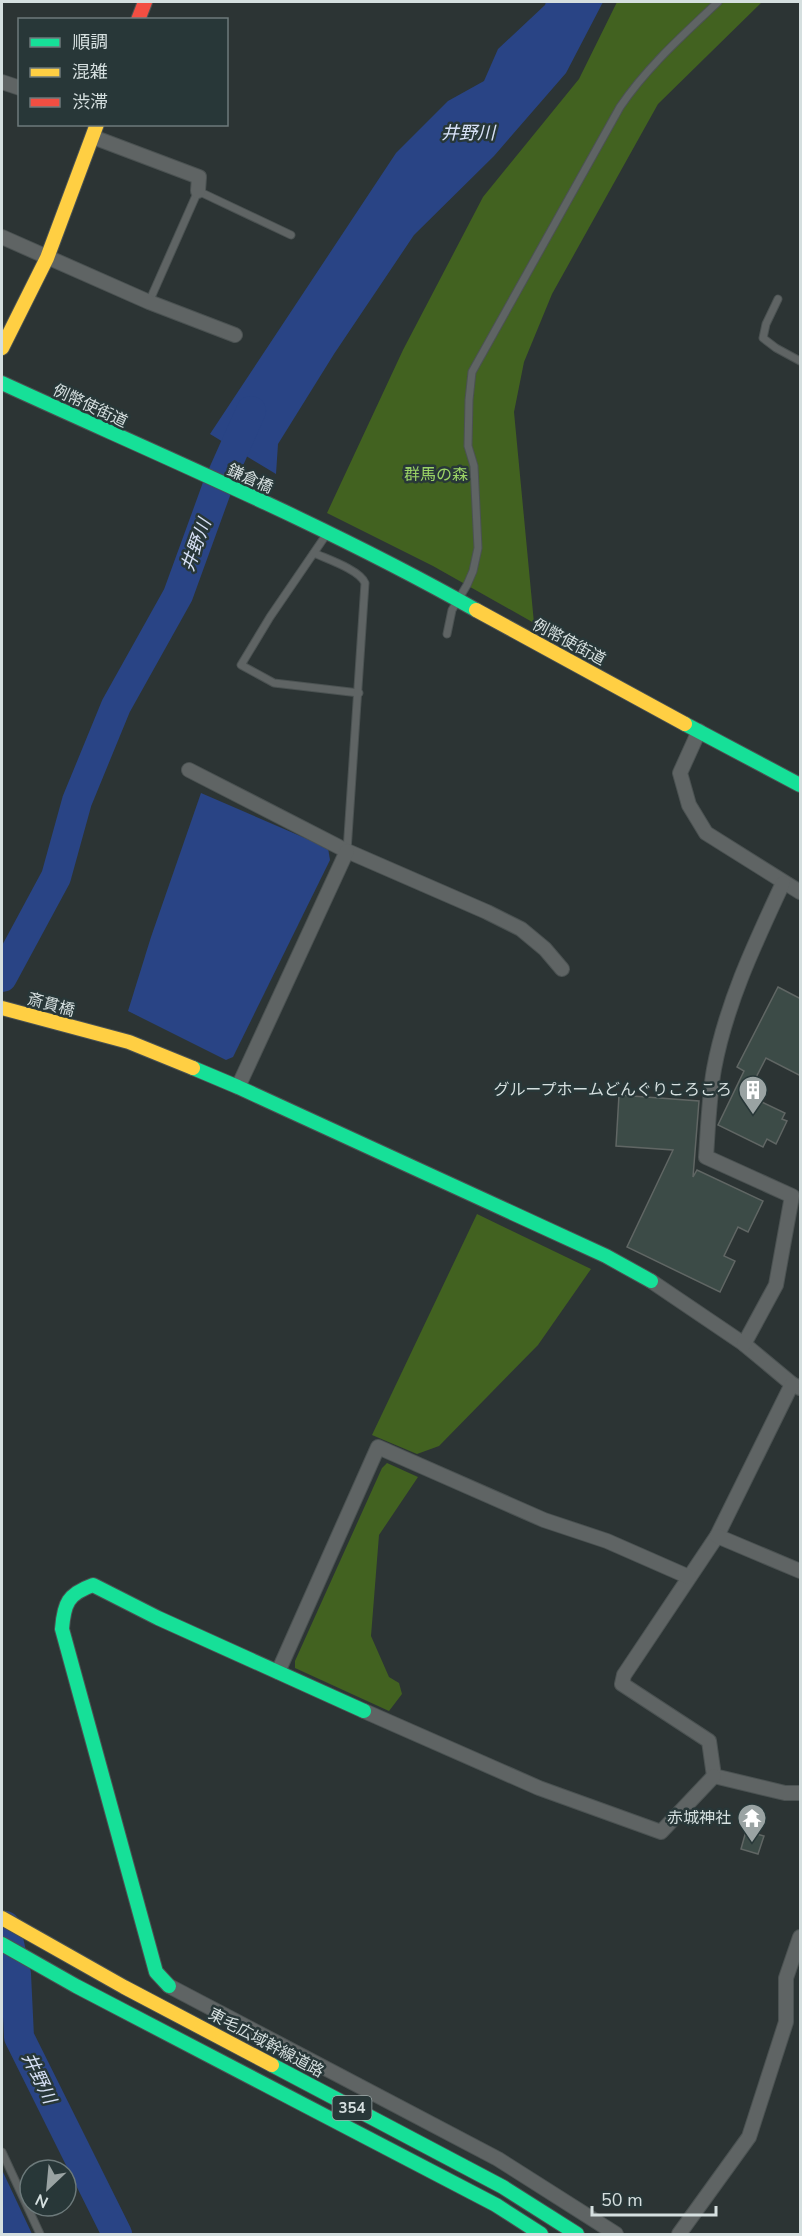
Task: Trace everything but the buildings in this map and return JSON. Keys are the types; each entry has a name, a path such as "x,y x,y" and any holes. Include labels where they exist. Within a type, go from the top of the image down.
{"main road":[{"path":"139,18 145,2"},
{"path":"2,348 47,258 95,131"},
{"name":"例幣使街道","path":"2,383 165,459"},
{"name":"鎌倉橋","path":"165,459 324,534"},
{"name":"例幣使街道","path":"324,534 410,573 801,785"},
{"name":"斎貫橋","path":"2,1008 129,1042 238,1087 596,1251 651,1281"},
{"path":"170,1986 156,1972 62,1629 64,1608 68,1598 80,1589 93,1585 158,1618 363,1711"},
{"name":"東毛広域幹線道路","path":"2,1918 124,1986 503,2187 577,2235"},
{"name":"354","path":"2,1944 132,2016 496,2205 541,2235"}],"street":[{"path":"2,82 18,87"},
{"path":"95,131 199,177 198,191"},
{"path":"2,237 149,302 235,335"},
{"path":"699,731 680,773 689,805 706,833 783,883 801,892"},
{"path":"189,770 347,851 522,929 545,949 562,969"},
{"path":"238,1087 347,851"},
{"path":"744,1344 776,1285 792,1196 706,1157 714,1069 731,1005 750,953 783,883"},
{"path":"651,1281 744,1344 796,1386 717,1536 624,1674 622,1684 709,1741 714,1776"},
{"path":"278,1672 378,1447 544,1520 606,1541 689,1577"},
{"path":"717,1536 801,1571"},
{"path":"363,1711 539,1788 662,1832 714,1776"},
{"path":"714,1776 785,1793 801,1793"},
{"path":"679,2235 749,2137 786,2022 786,1978 800,1941"},
{"path":"170,1986 498,2159 616,2235"}],"lane":[{"path":"447,634 452,610 470,578 478,548 474,466 468,446 472,372 620,107 641,77 718,2"},
{"path":"149,302 198,191 291,236"},
{"path":"777,299 766,324 763,338 801,362"},
{"path":"324,534 241,665 274,683 359,693"},
{"path":"314,553 363,577 365,583 347,851"},
{"path":"2,2152 40,2235"}],"green space":[{"name":"群馬の森","path":"617,2 762,2 658,104 552,294 524,362 514,412 534,623 433,566 327,513 403,350 483,197 579,79"},
{"path":"477,1214 591,1269 538,1345 439,1446 417,1454 372,1435"},
{"path":"387,1463 418,1477 379,1535 371,1636 389,1677 399,1683 402,1694 389,1711 295,1668 295,1661 382,1468"}],"water":[{"name":"井野川","path":"546,2 603,2 566,73 494,156 414,235 334,354 278,444 276,474 210,434 396,153 448,101 484,81 498,49"},
{"path":"201,793 328,848 330,860 233,1057 226,1060 128,1011"},
{"path":"2,2170 18,2204 18,2218 24,2218 32,2234 2,2234"}],"waterway":[{"name":"井野川","path":"2,977 56,877 77,801 116,706 178,595 218,485 251,411"},
{"name":"井野川","path":"5,1926 16,1974 19,2037 117,2234"}],"traffic: fast":[{"path":"2,383 301,520 476,610"},
{"path":"685,724 800,785"},
{"path":"193,1068 606,1256 651,1281"},
{"path":"169,1986 156,1972 62,1629 64,1612 69,1601 78,1592 93,1585 158,1618 364,1711"},
{"path":"2,1944 76,1986 496,2205 541,2234"},
{"path":"272,2065 503,2187 577,2234"}],"traffic: slow":[{"path":"2,348 47,258 96,126"},
{"path":"476,610 685,724"},
{"path":"2,1008 129,1042 193,1068"},
{"path":"2,1918 124,1987 272,2065"}],"traffic: jam":[{"path":"139,18 145,2"}],"place":[{"name":"グループホームどんぐりころころ","path":"753,1116"},
{"name":"赤城神社","path":"752,1844"}]}
